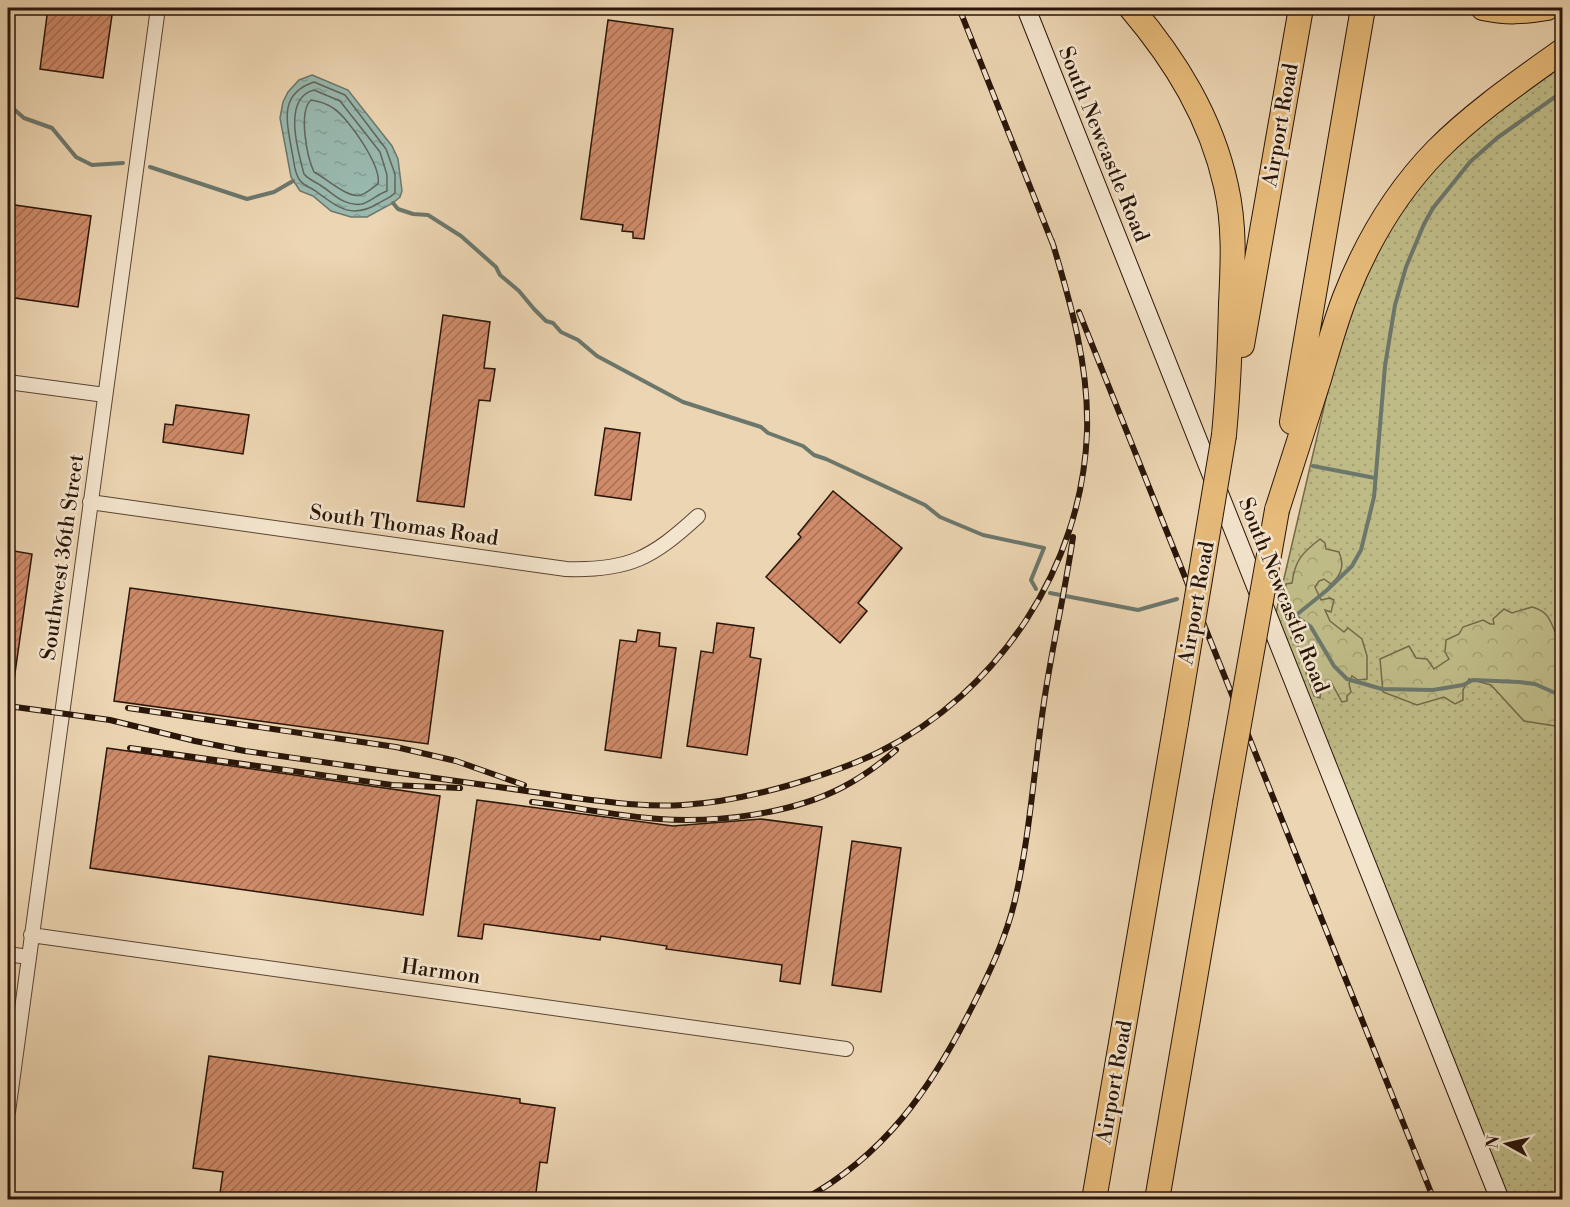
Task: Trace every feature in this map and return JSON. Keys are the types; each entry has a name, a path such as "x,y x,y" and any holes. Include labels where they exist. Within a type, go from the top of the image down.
{"highway":[{"path":"1131,8 1174,63 1191,90 1221,167 1231,218 1233,246 1232,386"},
{"name":"Airport Road","path":"1094,1200 1232,386 1301,8"},
{"path":"1157,1200 1363,8"},
{"path":"1483,8 1504,12 1527,12 1547,8"},
{"path":"1277,510 1345,297 1383,219 1428,160 1464,125 1498,97 1563,51"}],"street":[{"name":"Southwest 36th Street","path":"8,1112 158,8"},
{"name":"South Newcastle Road","path":"1026,8 1500,1200"},
{"path":"8,382 105,395"},
{"name":"South Thomas Road","path":"90,502 566,569 592,570 611,568 649,554 669,542 698,516"},
{"name":"Harmon","path":"31,935 846,1049"},
{"path":"8,954 28,957"}],"green space":[{"path":"1562,61 1562,1199 1507,1199 1275,617 1331,377 1332,359 1381,238 1446,152"},
{"path":"1320,539 1325,543 1326,549 1339,552 1342,566 1340,574 1331,584 1324,579 1319,581 1315,587 1321,600 1330,598 1334,600 1331,612 1325,610 1330,621 1344,632 1348,628 1362,639 1367,656 1367,679 1358,680 1352,676 1349,684 1351,692 1347,696 1347,701 1342,702 1332,684 1322,683 1320,698 1314,696 1306,673 1307,656 1291,638 1290,610 1283,604 1286,584 1292,583 1297,563 1304,553"},
{"path":"1532,607 1545,614 1556,634 1562,637 1562,727 1524,721 1491,685 1469,679 1463,690 1463,700 1455,704 1444,697 1417,705 1383,692 1380,659 1409,646 1416,658 1427,659 1434,669 1449,659 1445,652 1446,640 1459,634 1463,627 1483,620 1494,624 1493,619 1504,609 1512,613"}],"water":[{"path":"312,75 348,90 392,146 398,159 402,191 400,197 367,217 351,217 331,211 313,196 300,191 291,177 280,118 283,102 288,92 299,80"}],"building":[{"path":"48,8 113,8 103,78 40,69"},
{"path":"608,20 673,29 644,239 633,238 633,232 622,231 623,225 581,219"},
{"path":"8,204 91,216 78,307 8,297"},
{"path":"443,315 490,322 484,368 495,369 490,401 479,400 464,507 417,501"},
{"path":"176,405 249,415 243,454 163,442 165,424 173,425"},
{"path":"605,428 640,433 631,500 595,495"},
{"path":"833,491 902,548 858,603 867,611 840,643 766,577 801,537 798,534"},
{"path":"8,550 32,554 14,680 8,679"},
{"path":"130,588 443,631 428,744 114,701"},
{"path":"717,623 754,628 750,657 761,659 747,755 687,746 701,651 713,653"},
{"path":"638,630 660,633 659,646 676,648 661,758 605,750 620,640 636,642"},
{"path":"107,748 440,796 423,915 90,868"},
{"path":"477,800 673,826 761,819 822,827 800,984 780,981 782,965 666,949 667,946 601,936 600,940 484,924 482,939 458,936"},
{"path":"852,841 901,848 881,992 832,985"},
{"path":"209,1056 520,1099 520,1103 555,1108 547,1163 540,1162 535,1200 219,1200 223,1172 193,1168"}],"waterway":[{"path":"1562,92 1497,138 1470,162 1433,208 1424,224 1406,267 1395,305 1385,366 1374,497 1361,550 1352,566 1295,616 1311,627 1334,666 1347,679 1382,689 1433,690 1463,685 1473,680 1519,682 1535,684 1562,696"},
{"path":"8,104 24,118 52,128 76,157 92,165 123,163"},
{"path":"150,167 247,199 274,192 293,181"},
{"path":"393,203 398,209 413,214 428,215 461,236 496,267 500,275 519,291 546,321 553,323 561,332 578,340 597,356 683,402 761,427 768,433 803,446 814,455 925,505 940,517 983,535 1044,548 1031,580 1036,589"},
{"path":"1313,466 1375,478"},
{"path":"1050,593 1138,610 1177,599"}],"railway":[{"path":"959,8 1054,247"},
{"path":"8,706 110,720 245,751 583,799 645,805 696,804 750,795 813,778 868,757 922,727 961,696 996,660 1026,620 1051,577 1069,531 1082,482 1087,407 1077,335 1052,241"},
{"path":"1079,312 1434,1200"},
{"path":"803,1200 858,1163 902,1118 939,1067 978,996 996,956 1007,928 1020,876 1047,681 1073,537"},
{"path":"128,708 396,747 456,761 524,785"},
{"path":"130,748 392,785 460,788"},
{"path":"532,802 660,819 730,818 754,815 801,804 843,787 896,750"}]}
